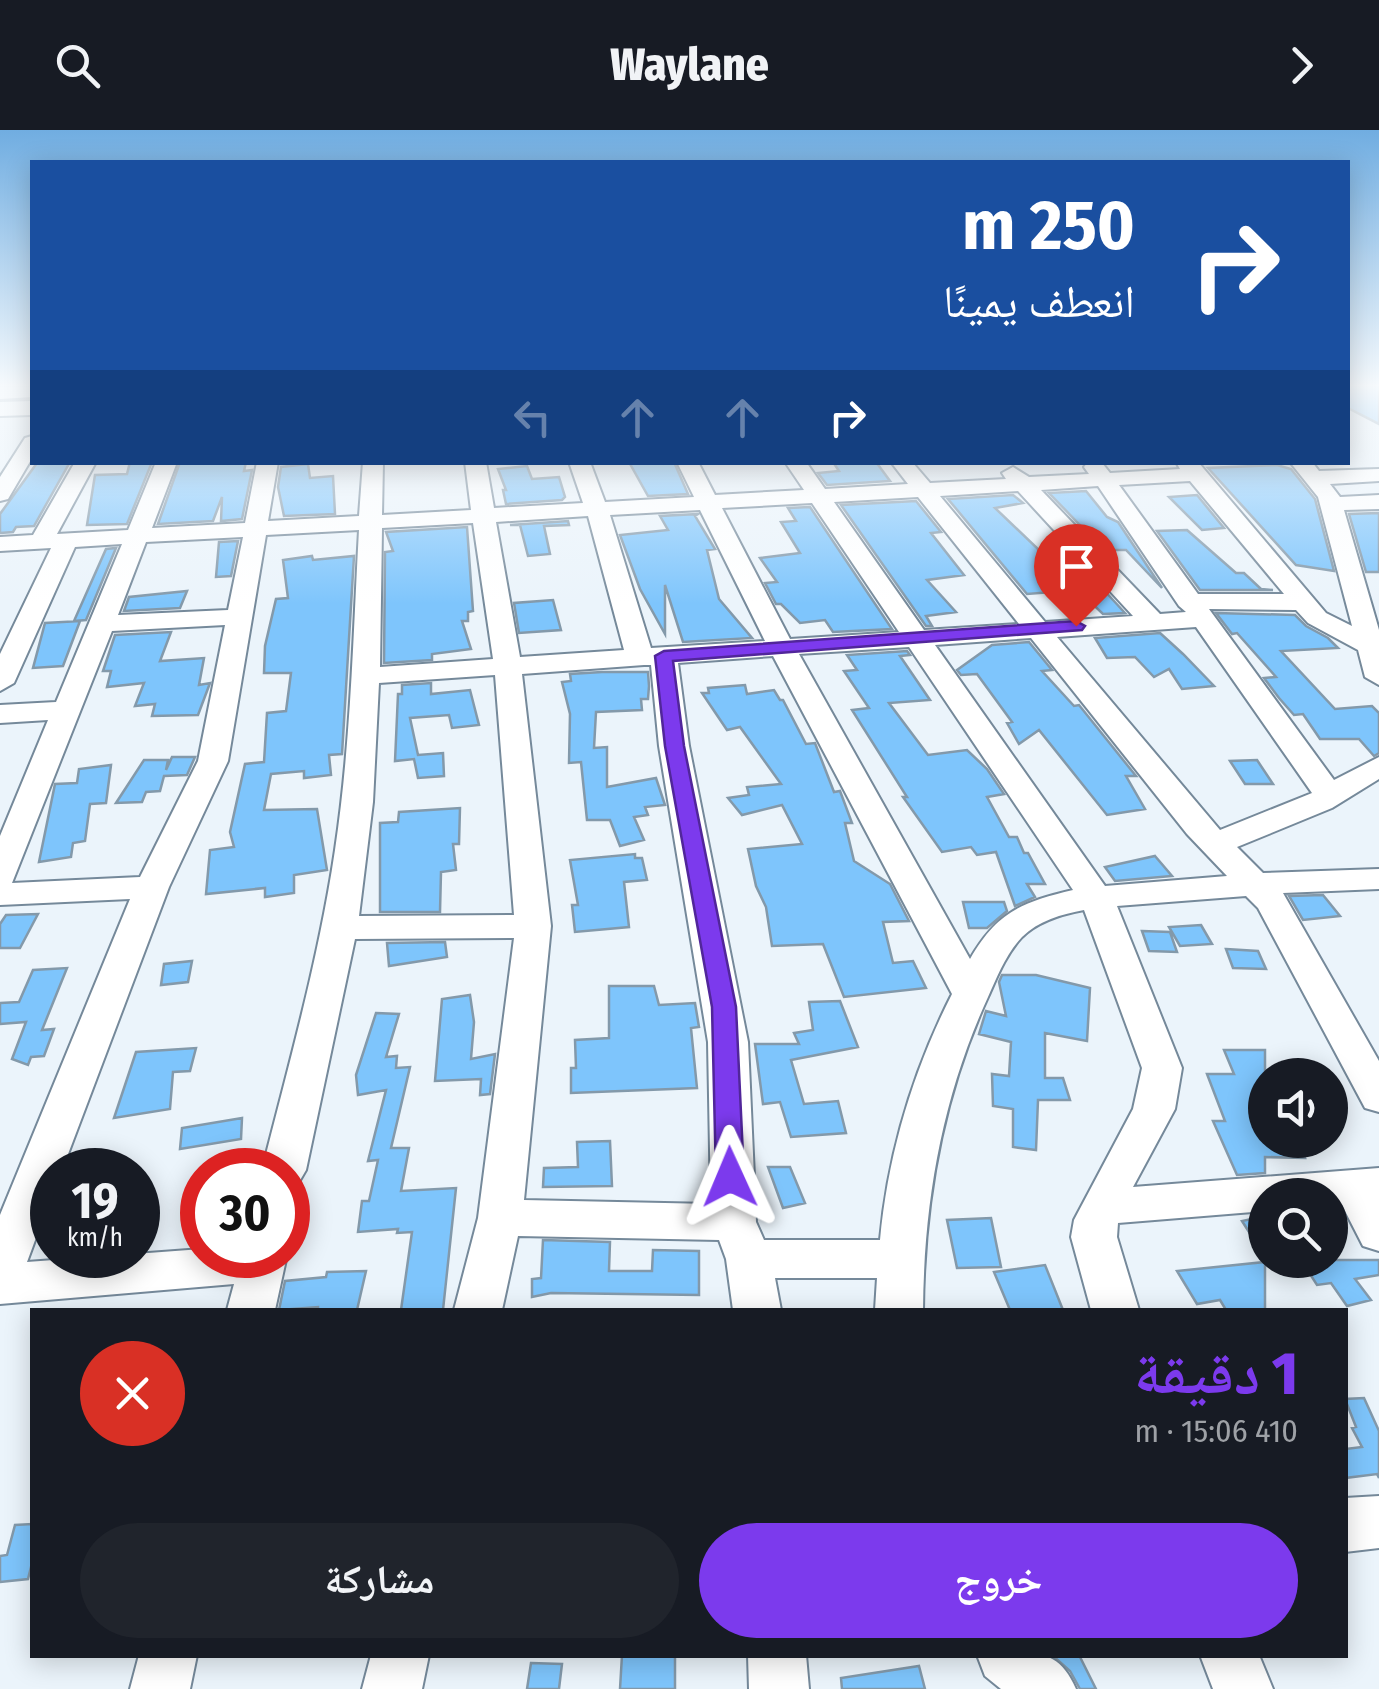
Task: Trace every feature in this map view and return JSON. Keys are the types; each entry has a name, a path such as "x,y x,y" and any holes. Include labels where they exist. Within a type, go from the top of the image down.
{"street":[{"path":"0,494 22,459"},
{"path":"1353,459 1375,481"},
{"path":"0,682 85,465"},
{"path":"0,876 166,465"},
{"path":"0,1271 152,887 213,761 267,465"},
{"path":"289,1148 340,928 352,846 366,676 373,465"},
{"path":"476,465 508,668 532,926 500,1218 478,1308"},
{"path":"581,465 652,657 674,746 724,1007 742,1240 757,1308"},
{"path":"688,465 781,647 970,993"},
{"path":"797,465 1096,898 1117,944 1162,1068 1155,1112 1100,1206 1094,1237 1114,1308"},
{"path":"903,465 1214,844 1273,903 1379,1097"},
{"path":"1007,465 1153,622"},
{"path":"0,544 1025,485 1098,471 1191,468 1326,626 1369,644"},
{"path":"1308,470 1375,481"},
{"path":"1308,470 1332,504 1379,677"},
{"path":"1098,471 1330,796"},
{"path":"1332,504 1379,502"},
{"path":"1348,556 1379,558"},
{"path":"366,676 1153,622 1195,610 1304,602"},
{"path":"104,624 239,617"},
{"path":"0,714 69,710"},
{"path":"1214,844 1330,796 1379,766"},
{"path":"898,1308 899,1258 917,1133 934,1078 970,993 988,960 1017,922 1048,908 1096,898 1256,883 1379,878"},
{"path":"0,894 152,887"},
{"path":"340,928 532,926"},
{"path":"1100,1206 1367,1186 1379,1233"},
{"path":"500,1218 899,1258"},
{"path":"0,1284 180,1267"},
{"path":"251,1308 258,1278"},
{"path":"1348,1525 1379,1522"},
{"path":"160,1689 167,1658"},
{"path":"392,1689 399,1658"},
{"path":"777,1658 779,1689"},
{"path":"1010,1658 1046,1689"},
{"path":"1230,1658 1243,1689"}],"building":[{"path":"36,465 68,465 34,526 0,533 0,514"},
{"path":"129,465 151,465 127,524 87,525 95,475 127,474"},
{"path":"179,465 245,465 244,471 252,470 242,519 221,521 222,497 213,521 158,524"},
{"path":"308,465 310,478 333,476 335,514 284,516 278,487 281,467"},
{"path":"631,465 675,465 688,494 648,496"},
{"path":"835,465 878,465 890,481 827,485 818,473 839,471"},
{"path":"1277,465 1291,469 1315,499 1334,571 1296,565 1208,468"},
{"path":"527,466 532,479 559,477 565,497 506,504 506,490 498,469"},
{"path":"1086,491 1107,517 1118,522 1162,588 1126,550 1104,550 1049,493"},
{"path":"1013,495 1023,503 995,508 1041,552 1066,549 1125,613 1103,614 1078,590 1027,594 948,499"},
{"path":"1197,495 1224,528 1202,530 1169,497"},
{"path":"916,501 941,532 931,533 964,575 927,580 956,612 926,616 932,626 926,626 841,505"},
{"path":"810,507 892,629 833,632 825,620 800,623 781,604 776,604 765,583 777,582 760,558 800,553 781,522 796,521 788,508"},
{"path":"1379,513 1379,572 1366,572 1349,514"},
{"path":"698,514 695,516 715,549 707,550 719,599 752,638 683,642 665,585 665,634 640,589 620,535 668,530 660,516"},
{"path":"568,521 569,525 544,526 550,554 528,556 520,525 510,525"},
{"path":"467,527 473,611 468,612 468,621 462,621 471,649 432,654 432,660 384,663 385,552 393,551 386,532"},
{"path":"1187,530 1236,573 1244,573 1261,589 1273,590 1200,590 1157,531"},
{"path":"238,541 231,576 216,577 219,542"},
{"path":"116,548 86,620 74,621 106,549"},
{"path":"312,556 313,560 354,556 342,754 329,755 331,775 304,778 304,771 271,774 264,810 317,809 327,870 294,875 294,893 265,897 265,888 206,894 210,850 234,847 230,832 245,764 264,762 267,713 286,711 291,673 264,673 265,646 276,599 288,598 283,560"},
{"path":"187,591 180,608 124,611 129,597"},
{"path":"553,600 561,630 519,633 514,603"},
{"path":"1216,613 1295,615 1328,638 1338,648 1281,651 1335,709 1372,706 1379,713 1379,753 1374,756 1359,739 1320,739 1303,714 1294,715 1264,678 1276,677"},
{"path":"80,621 63,666 33,668 45,623"},
{"path":"171,632 160,661 204,658 199,685 210,683 198,715 152,716 155,704 135,706 144,683 107,687 111,671 103,671 115,635"},
{"path":"1160,633 1214,686 1182,689 1169,669 1154,677 1135,657 1107,658 1095,638"},
{"path":"1029,642 1052,670 1042,671 1074,706 1079,705 1136,776 1126,776 1145,809 1107,815 1039,730 1019,744 1007,723 1012,722 977,674 961,675 957,670 992,645"},
{"path":"907,651 910,655 900,656 930,700 889,703 928,755 967,750 987,769 1004,794 987,797 1009,837 1017,837 1045,884 1027,884 1035,897 1015,906 996,852 977,855 971,847 942,852 903,797 907,797 852,710 869,708 844,671 857,670 847,655"},
{"path":"648,672 649,686 648,699 641,699 642,710 596,712 594,748 607,747 607,787 656,778 665,805 645,807 648,815 634,817 644,840 620,846 610,820 587,820 581,762 569,763 570,714 562,682 571,681 570,674"},
{"path":"431,683 431,694 470,690 479,725 452,728 449,715 410,718 418,755 443,753 444,776 418,778 414,759 395,761 398,694 402,694 402,685"},
{"path":"745,685 747,694 774,690 806,744 815,743 834,792 840,791 852,823 845,823 854,861 890,884 909,921 883,922 893,963 913,961 926,988 844,997 823,944 772,946 766,907 756,886 748,849 802,844 782,805 742,815 728,798 749,795 747,787 781,784 740,727 727,730 702,693 709,693 708,688"},
{"path":"172,757 195,757 187,775 164,776 160,791 146,792 142,802 116,803 144,760 168,760 166,770"},
{"path":"1257,760 1273,784 1245,784 1230,761"},
{"path":"111,765 106,803 90,804 85,841 73,843 71,857 39,862 55,784 77,783 79,769"},
{"path":"460,808 459,844 453,844 456,870 441,872 440,912 380,912 380,823 398,822 399,812"},
{"path":"635,854 635,858 642,858 647,880 624,882 629,927 575,932 572,905 578,905 570,860"},
{"path":"1155,856 1172,876 1115,881 1105,867"},
{"path":"1323,895 1340,916 1303,920 1289,896"},
{"path":"963,902 1004,902 1007,911 987,928 969,928"},
{"path":"38,914 20,948 0,948 0,924 6,915"},
{"path":"1201,925 1212,944 1180,946 1169,927"},
{"path":"1142,931 1170,932 1177,952 1149,951"},
{"path":"445,942 447,957 389,966 387,943"},
{"path":"1226,949 1258,951 1266,969 1233,968"},
{"path":"192,961 188,982 161,985 164,964"},
{"path":"67,968 42,1030 54,1029 44,1056 31,1057 28,1065 12,1059 26,1022 0,1024 0,1003 19,1002 33,970"},
{"path":"1002,975 1036,975 1090,988 1087,1041 1045,1033 1045,1078 1063,1078 1070,1100 1038,1100 1036,1150 1013,1147 1013,1109 993,1106 992,1074 1009,1076 1011,1042 979,1034 986,1011 1006,1016 999,982"},
{"path":"609,986 654,986 659,1005 695,1003 699,1027 691,1028 697,1088 571,1093 571,1068 576,1068 575,1040 609,1038"},
{"path":"470,995 474,1022 471,1059 495,1054 490,1094 480,1095 481,1079 435,1081 442,999"},
{"path":"840,1001 858,1047 791,1060 804,1104 838,1101 846,1133 791,1137 780,1102 763,1104 755,1044 799,1044 794,1033 813,1030 809,1002"},
{"path":"376,1013 399,1014 386,1057 397,1056 396,1068 410,1067 391,1148 409,1148 401,1191 456,1188 443,1308 401,1308 412,1232 358,1232 362,1201 369,1201 378,1160 368,1161 386,1090 358,1095 356,1075"},
{"path":"196,1048 190,1071 173,1072 170,1109 114,1118 136,1052"},
{"path":"1224,1050 1265,1050 1265,1058 1248,1058 1248,1158 1265,1158 1265,1173 1237,1175 1213,1121 1225,1121 1207,1074 1234,1074"},
{"path":"242,1118 241,1139 180,1148 182,1128"},
{"path":"610,1141 612,1186 543,1187 544,1168 578,1167 577,1142"},
{"path":"768,1167 790,1167 805,1203 783,1208"},
{"path":"991,1218 1001,1267 957,1268 947,1220"},
{"path":"543,1240 610,1242 609,1271 652,1271 653,1250 699,1251 699,1295 551,1293 532,1297 532,1279 541,1278"},
{"path":"1348,1260 1379,1260 1379,1275 1355,1279 1371,1300 1347,1306 1331,1283 1317,1285 1313,1278 1348,1278"},
{"path":"1248,1264 1248,1278 1265,1278 1265,1308 1225,1308 1220,1300 1197,1304 1177,1271"},
{"path":"1045,1265 1062,1308 1009,1308 994,1272"},
{"path":"366,1271 357,1308 279,1308 285,1281 326,1277 327,1272"},
{"path":"1364,1398 1379,1431 1379,1478 1377,1474 1348,1478 1348,1449 1362,1447 1352,1428 1356,1427 1348,1399"},
{"path":"30,1524 28,1579 0,1582 0,1556 7,1555 15,1525"},
{"path":"622,1658 675,1658 675,1689 620,1689"},
{"path":"1055,1658 1080,1658 1096,1689 1080,1689 1070,1671"},
{"path":"531,1663 562,1664 559,1689 527,1689"},
{"path":"919,1666 925,1689 842,1689 841,1678"}],"route":[{"path":"730,1177 724,1007 674,746 664,656 1076,626"}]}
